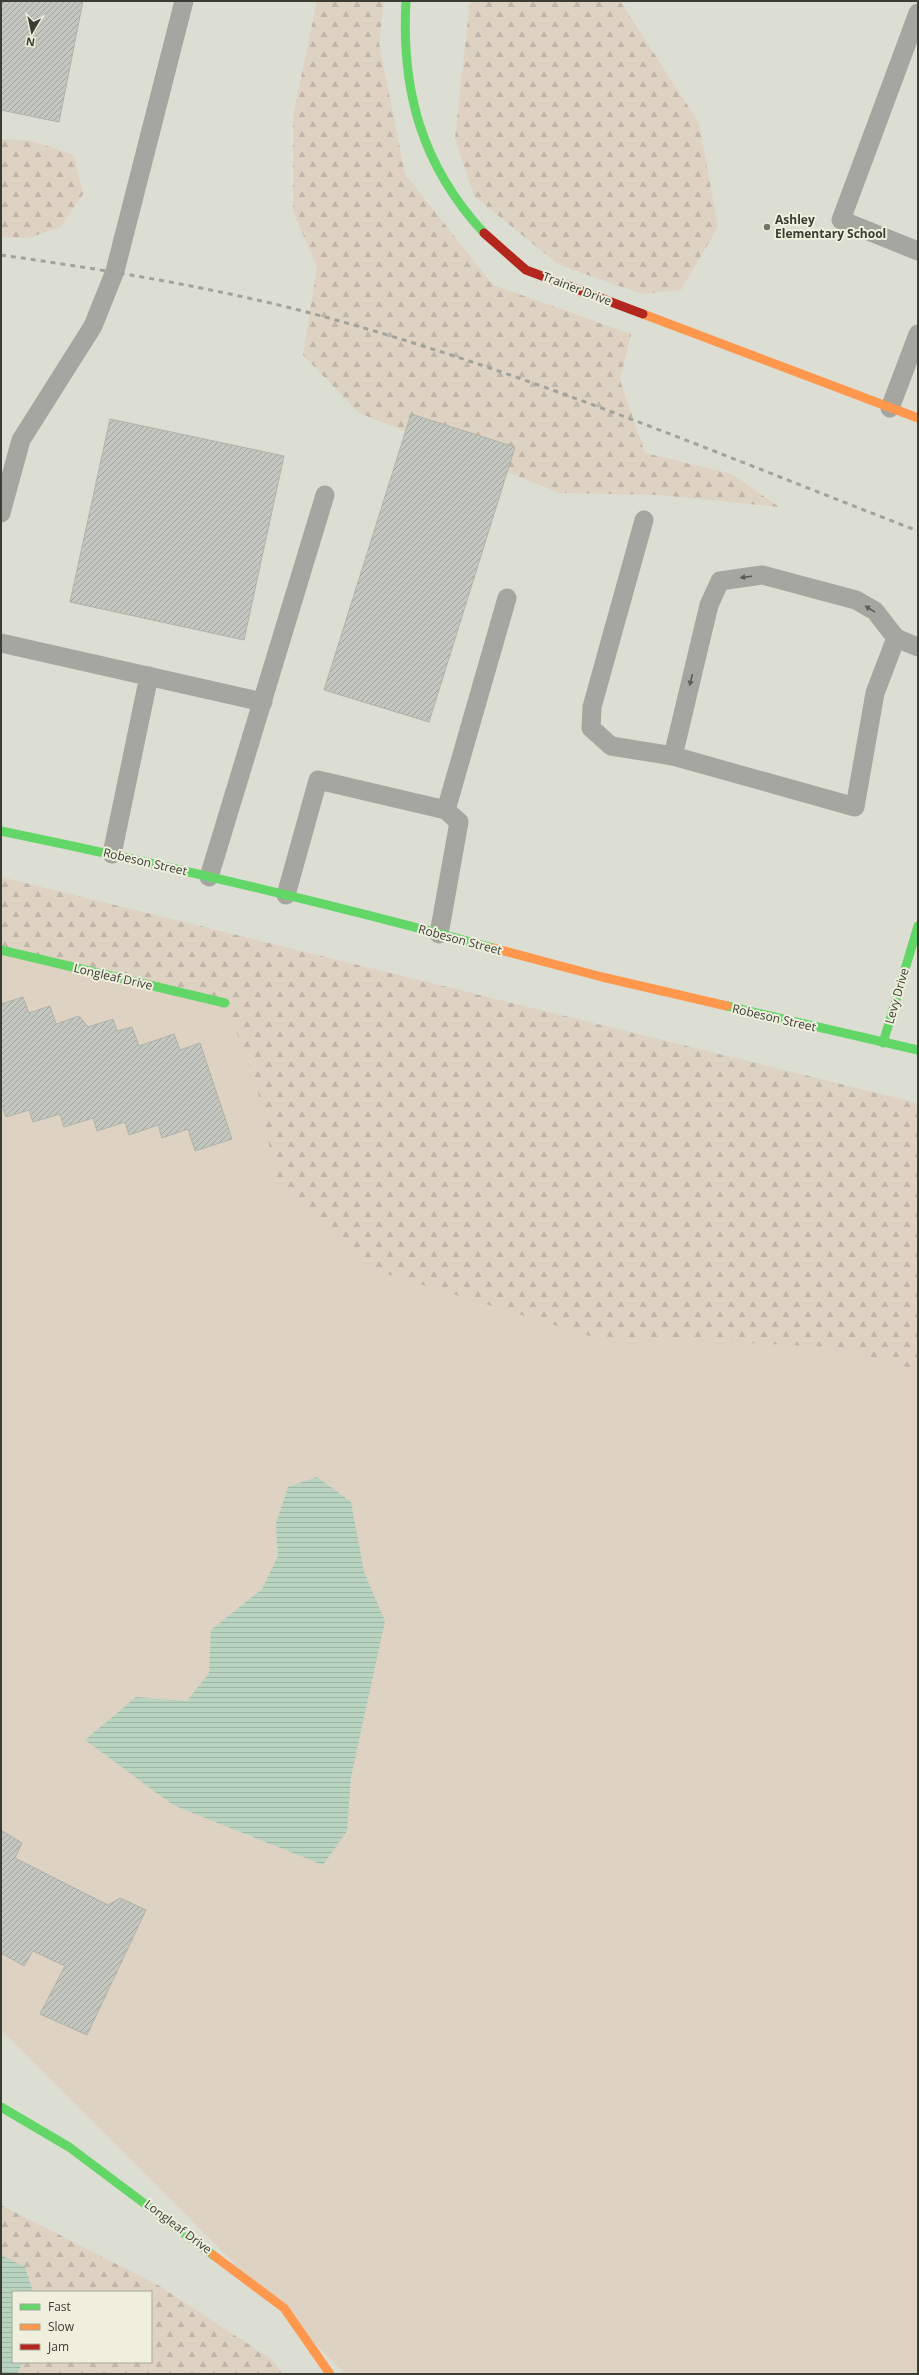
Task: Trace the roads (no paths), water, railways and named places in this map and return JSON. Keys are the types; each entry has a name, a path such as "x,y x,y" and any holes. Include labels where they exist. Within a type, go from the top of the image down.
{"street":[{"name":"Trainer Drive","path":"406,1 403,25 406,73 419,129 435,166 462,208 488,239 526,270 918,418"},
{"name":"Robeson Street","path":"1,831 112,854 209,877 439,934 602,978 918,1050"},
{"name":"Levy Drive","path":"883,1043 918,926"},
{"name":"Longleaf Drive","path":"1,950 225,1003"},
{"name":"Longleaf Drive","path":"1,2107 69,2147 284,2308 330,2374"}],"lane":[{"path":"1,513 21,440 93,326 115,271 184,1"},
{"path":"918,13 842,220 918,251"},
{"path":"890,408 918,334"},
{"path":"209,877 326,495"},
{"path":"644,520 592,707 591,728 611,746 673,756 855,807 875,693 896,638"},
{"path":"673,756 709,605 720,581 762,575 856,600 875,611 896,638 918,647"},
{"path":"446,810 507,598"},
{"path":"1,643 263,702"},
{"path":"112,854 149,676"},
{"path":"286,896 318,780 446,810 459,822 439,934"}],"railway":[{"path":"1,255 112,272 222,292 295,309 375,331 453,356 610,411 918,531"}],"place":[{"name":"Ashley Elementary School","path":"767,227"}]}
